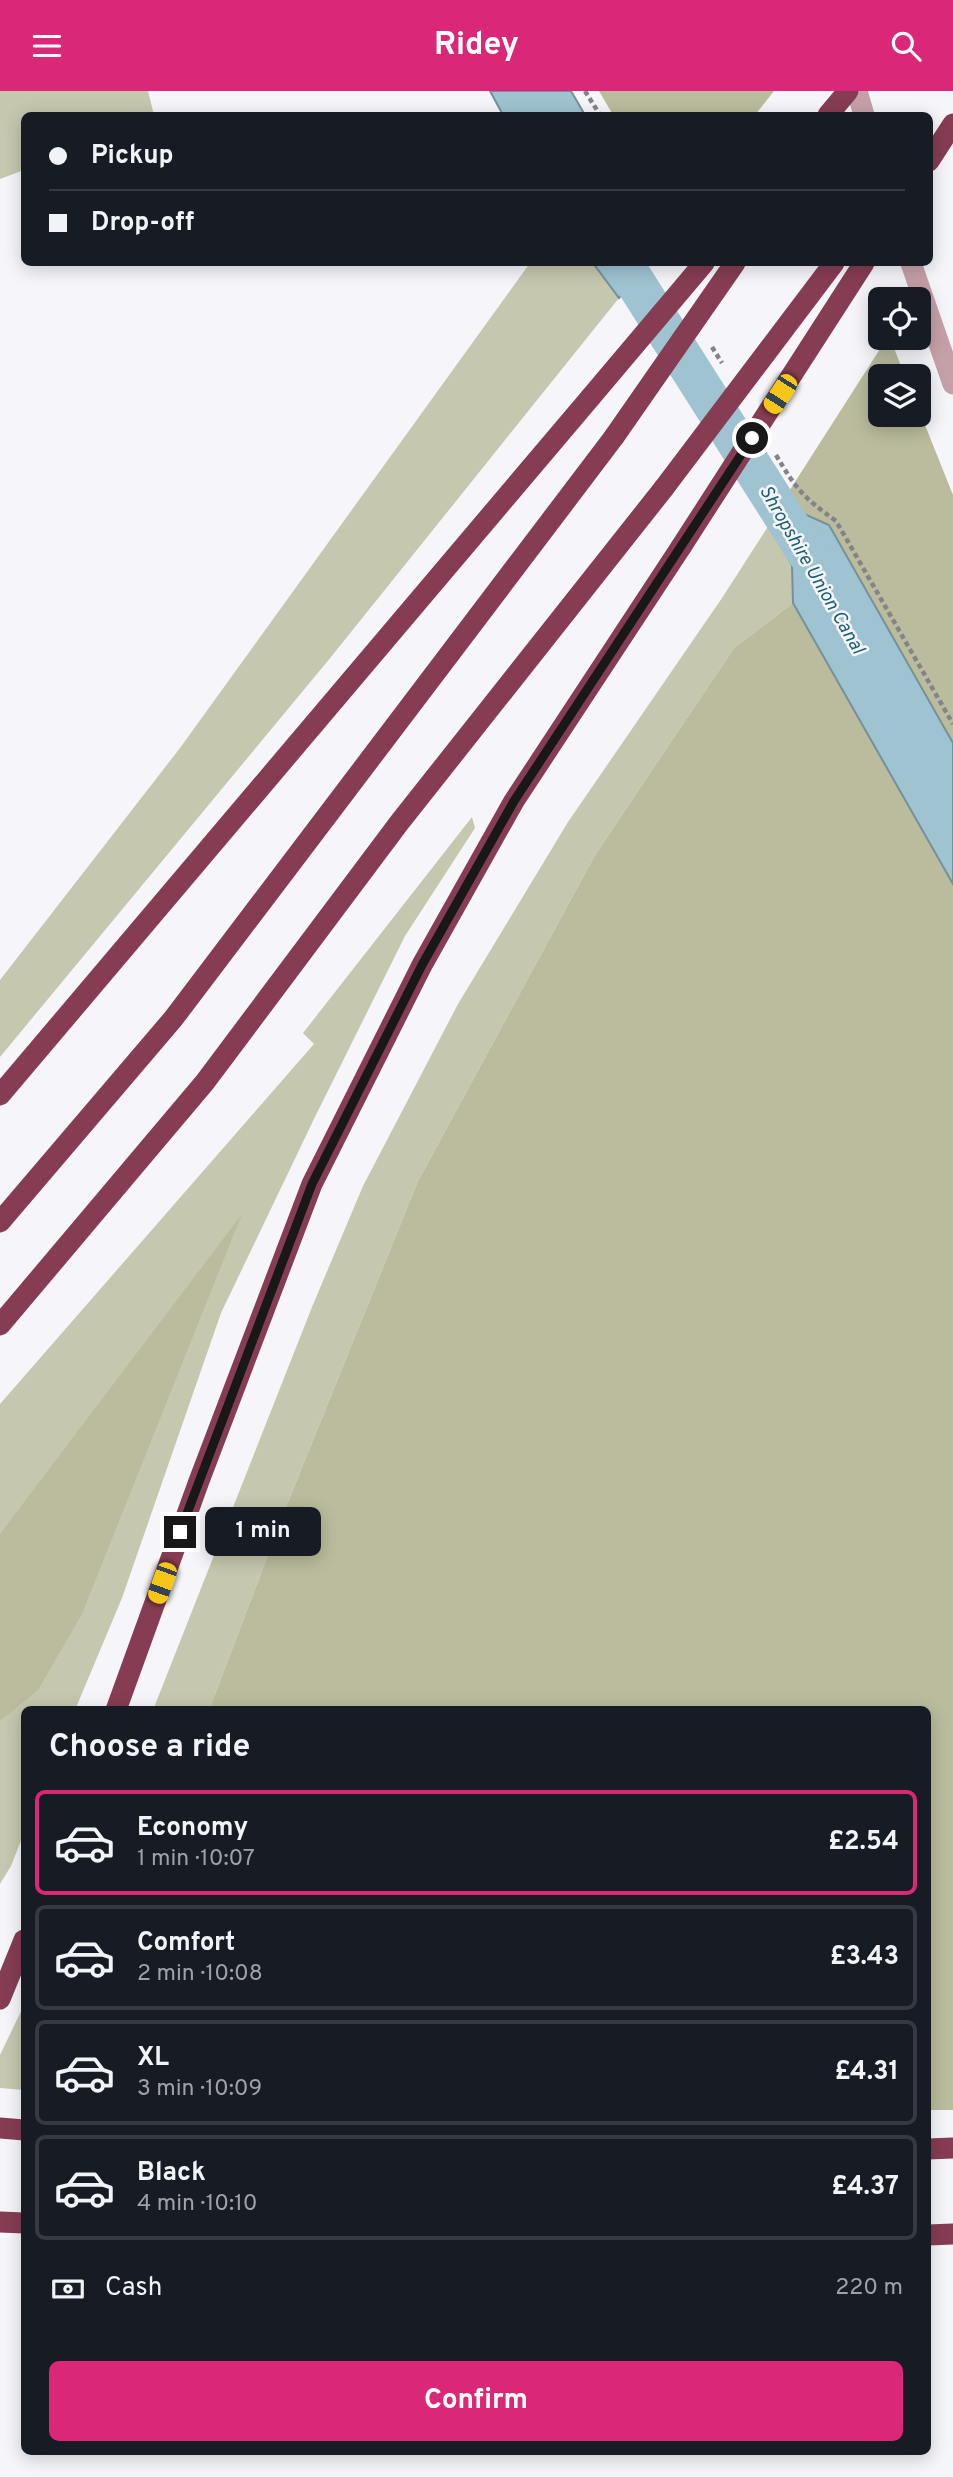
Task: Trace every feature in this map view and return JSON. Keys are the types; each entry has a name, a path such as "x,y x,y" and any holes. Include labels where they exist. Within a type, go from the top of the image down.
{"highway":[{"path":"830,112 848,91"},
{"path":"839,112 856,91"},
{"path":"933,132 953,105"},
{"path":"933,156 953,124"},
{"path":"0,1095 701,266"},
{"path":"0,1222 173,1019 614,437 733,266"},
{"path":"0,1325 205,1082 399,823 664,488 832,266"},
{"path":"117,1706 199,1481 312,1184 422,965 514,801 862,266"},
{"path":"0,1999 21,1947"},
{"path":"0,2128 21,2130"},
{"path":"931,2148 953,2148"},
{"path":"0,2222 21,2223"},
{"path":"931,2235 953,2234"}],"street":[{"path":"856,91 863,112"},
{"path":"912,266 953,384"}],"path":[{"path":"586,91 598,112"},
{"path":"710,344 724,367"},
{"path":"773,449 808,501 836,521 953,724"}],"green space":[{"path":"0,91 148,91 153,112 21,112 21,171 0,179"},
{"path":"599,91 774,91 757,112 611,112"},
{"path":"528,266 595,266 619,298 331,657 0,1057 0,980 180,748"},
{"path":"879,350 895,350 900,364 870,364"},
{"path":"868,368 868,427 926,427 953,495 953,743 829,525 802,513 786,496"},
{"path":"769,525 792,565 793,603 734,648 595,855 418,1181 290,1497 211,1706 155,1706 312,1307 363,1186 458,1004 568,822"},
{"path":"793,603 953,884 953,2110 931,2110 931,1706 211,1706 290,1497 418,1181 595,855 734,648"},
{"path":"472,817 475,828 405,936 221,1313 122,1598 77,1706 21,1706 21,1841 0,1884 0,1404 314,1044 303,1033"},
{"path":"242,1214 82,1614 38,1690 0,1721 0,1534"},
{"path":"21,2011 21,2090 0,2088 0,2055"}],"water":[{"path":"490,91 571,91 583,112 501,112"},
{"path":"595,266 643,266 619,298"},
{"path":"786,496 802,513 829,525 953,743 953,884 793,603 792,565 769,525"}],"waterway":[{"name":"Shropshire Union Canal","path":"625,266 807,553"}],"route":[{"path":"180,1532 312,1184 422,965 514,801 752,438"}]}
